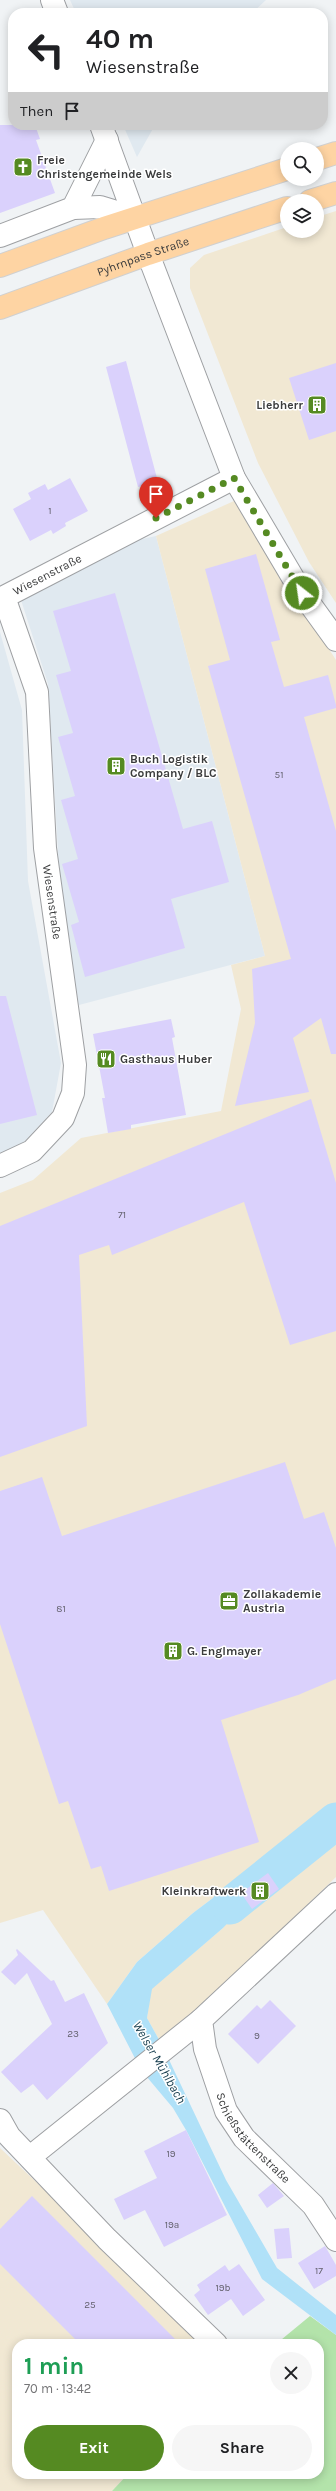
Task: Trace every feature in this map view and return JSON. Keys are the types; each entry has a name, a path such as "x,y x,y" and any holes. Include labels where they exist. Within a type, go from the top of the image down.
{"main road":[{"path":"324,157 336,153"},
{"path":"0,266 136,218 280,171"},
{"path":"324,197 336,193"},
{"name":"Pyhrnpass Straße","path":"0,308 148,254 280,210"}],"street":[{"path":"73,208 104,133"},
{"path":"104,133 148,254 234,478 302,593 336,640"},
{"path":"0,236 73,208 100,207 136,218"},
{"name":"Wiesenstraße","path":"0,1166 32,1151 63,1118 73,1093 75,1064 45,848 37,692 2,593 234,478"},
{"path":"30,2157 174,2044 336,1894"},
{"name":"Schießstättenstraße","path":"201,2020 205,2049 226,2111 244,2138 313,2205 336,2240"},
{"path":"0,2120 9,2136 107,2239 211,2339"}],"shaded area":[{"path":"70,0 266,0 257,8 74,8"},
{"path":"125,130 152,130 137,157"},
{"name":"Liebherr","path":"336,211 336,603 309,562 258,463 190,288 190,268 204,255 280,229 280,238 324,238 324,215"},
{"name":"G. Englmayer","path":"234,501 336,660 336,1805 193,1913 137,1962 107,2004 43,1910 0,1923 0,1193 33,1180 81,1138 221,1111 241,1009 231,965 265,956 156,536"},
{"path":"156,536 265,956 79,1005 62,918 48,684 21,600 123,543"},
{"path":"0,632 22,710 28,881 61,1063 52,1112 22,1144 0,1153"},
{"path":"336,1834 336,1877 162,2045 147,2018 151,1989 223,1928 243,1896 280,1866 286,1873"},
{"path":"0,2148 204,2339 12,2339 12,2479 123,2479 112,2491 0,2491"}],"green space":[{"path":"310,2316 336,2335 336,2491 112,2491 123,2479 324,2479 324,2339 282,2339"}],"water":[{"path":"336,1805 336,1834 286,1873 280,1866 243,1895 243,1907 223,1928 152,1989 147,2018 162,2045 226,2180 277,2268 336,2315 336,2335 262,2279 186,2130 173,2108 141,2070 107,2004 137,1962 193,1913"}],"building":[{"name":"Freie Christengemeinde Wels","path":"0,125 8,125 8,130 37,130 40,139 36,140 55,193 0,213"},
{"path":"126,361 158,482 138,487 106,367"},
{"name":"Liebherr","path":"336,363 336,431 309,440 289,378"},
{"path":"70,478 88,511 65,523 66,526 53,534 51,530 30,541 13,509 31,499 28,493 45,484 48,490"},
{"path":"256,554 280,640 271,642 284,687 328,675 336,705 336,708 304,717 336,831 336,1054 331,1054 321,1018 293,1038 309,1092 235,1106 255,1023 252,969 291,959 208,666 230,660 205,569"},
{"name":"Buch Logistik Company / BLC","path":"115,593 183,829 212,821 229,882 171,899 185,948 85,977 71,925 79,922 62,864 78,859 61,800 75,796 58,737 73,733 56,675 71,671 53,611"},
{"path":"0,996 6,996 37,1115 0,1124"},
{"path":"171,1019 175,1037 172,1038 186,1115 131,1125 131,1129 108,1133 102,1098 105,1098 93,1034"},
{"path":"311,1099 336,1183 336,1331 290,1345 244,1202 112,1255 109,1245 79,1255 87,1426 0,1457 0,1226"},
{"name":"G. Englmayer","path":"285,1462 304,1519 324,1512 336,1548 336,1679 298,1695 221,1720 259,1842 109,1891 101,1866 91,1869 68,1801 59,1804 0,1624 0,1491 42,1477 62,1536"},
{"name":"Kleinkraftwerk","path":"268,1873 279,1889 252,1909 241,1893"},
{"path":"17,1949 51,1981 54,1980 65,2002 84,1993 108,2043 47,2100 33,2084 21,2093 1,2072 52,2024 27,1973 15,1985 1,1972 18,1955"},
{"path":"270,2000 296,2026 258,2064 228,2034 257,2005 261,2009"},
{"path":"186,2130 227,2215 164,2247 145,2210 124,2220 114,2199 157,2178 144,2151"},
{"path":"273,2183 284,2196 267,2208 258,2195"},
{"path":"32,2196 175,2339 75,2339 0,2264 0,2229"},
{"path":"289,2228 292,2258 277,2259 274,2229"},
{"path":"325,2246 336,2265 336,2276 314,2289 298,2263"},
{"path":"239,2264 265,2300 243,2316 231,2299 208,2315 194,2295 200,2290 197,2285 225,2265 229,2271"}],"waterway":[{"name":"Welser Mühlbach","path":"230,1906 336,1821"}],"place":[{"name":"Freie Christengemeinde Wels","path":"23,167"},
{"name":"Liebherr","path":"317,405"},
{"name":"Buch Logistik Company / BLC","path":"116,766"},
{"name":"Gasthaus Huber","path":"106,1059"},
{"name":"Zollakademie Austria","path":"229,1601"},
{"name":"G. Englmayer","path":"173,1651"},
{"name":"Kleinkraftwerk","path":"260,1891"}],"route":[{"path":"156,518 234,478 302,593"}]}
